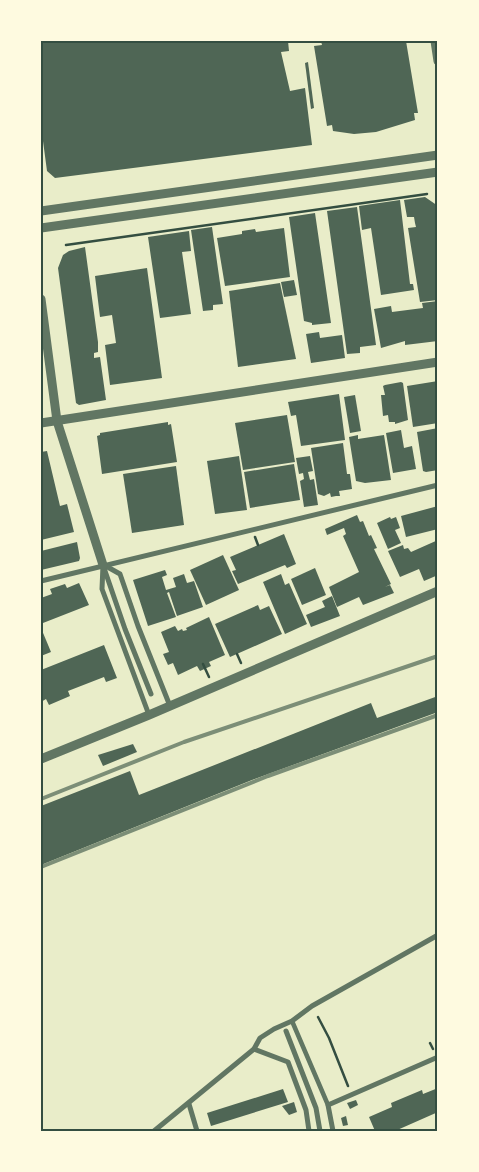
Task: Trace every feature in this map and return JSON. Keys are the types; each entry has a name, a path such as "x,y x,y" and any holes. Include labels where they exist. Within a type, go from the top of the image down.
{"street":[{"path":"435,41 438,60"},
{"path":"41,211 438,155"},
{"path":"41,228 438,172"},
{"path":"41,299 57,421 125,629 151,694"},
{"path":"41,423 438,362"},
{"path":"41,581 438,486"},
{"path":"104,565 120,574 138,626 170,706"},
{"path":"104,565 102,589 149,715"},
{"path":"41,759 149,715 438,591"},
{"path":"154,1131 254,1049 260,1038 292,1021 312,1006 438,935"},
{"path":"292,1021 328,1104 333,1131"},
{"path":"286,1031 316,1108 320,1131"},
{"path":"254,1049 288,1062 306,1110 309,1131"},
{"path":"328,1104 438,1057"},
{"path":"189,1104 197,1131"}],"path":[{"path":"66,246 427,194"},
{"path":"254,536 258,545"},
{"path":"237,654 241,663"},
{"path":"203,664 209,677"},
{"path":"318,1017 329,1038 352,1094"}],"building":[{"path":"41,41 288,41 289,51 281,52 290,91 305,88 312,145 55,178 47,171 41,126"},
{"path":"321,41 406,41 418,113 414,113 415,120 376,132 354,134 333,131 332,125 327,126 314,46 322,45"},
{"path":"308,62 314,108 311,109 305,63"},
{"path":"425,197 438,206 438,300 420,302 408,228 416,227 414,217 407,217 404,200"},
{"path":"400,200 410,284 413,284 414,290 381,295 371,228 362,230 359,206"},
{"path":"357,207 376,345 360,347 360,353 347,354 327,211"},
{"path":"315,213 331,323 312,325 312,323 304,321 289,217"},
{"path":"212,227 223,304 213,305 213,310 203,311 191,230"},
{"path":"284,228 290,277 225,286 217,238 242,234 242,231 255,229 256,232"},
{"path":"189,231 191,251 182,252 191,314 160,318 148,237"},
{"path":"85,247 98,342 98,352 94,353 94,358 100,357 106,400 79,405 76,403 58,268 63,255 69,251"},
{"path":"147,268 162,378 110,385 105,345 116,343 112,315 100,317 95,276"},
{"path":"294,280 297,295 284,297 281,282"},
{"path":"280,283 296,359 238,367 229,291"},
{"path":"438,301 438,341 405,345 405,341 381,348 374,309 391,306 392,312 423,308 422,303"},
{"path":"319,332 320,338 342,335 345,358 311,363 306,334"},
{"path":"438,381 438,423 413,427 407,386"},
{"path":"403,383 408,420 395,424 395,422 389,422 388,415 383,416 381,395 385,395 383,386"},
{"path":"339,394 345,440 301,446 296,415 291,416 288,402"},
{"path":"355,395 361,431 350,433 344,397"},
{"path":"287,415 295,462 243,470 235,423"},
{"path":"168,422 168,425 171,424 177,462 102,474 97,436 100,433"},
{"path":"438,428 438,470 426,472 423,471 417,432"},
{"path":"401,430 404,448 412,446 416,469 393,473 386,433"},
{"path":"358,435 358,439 384,435 391,480 365,483 356,481 349,437"},
{"path":"343,443 347,474 350,474 352,489 339,491 340,496 331,497 330,493 324,496 318,494 311,448"},
{"path":"47,451 60,506 67,504 74,532 41,540 41,452"},
{"path":"239,456 247,510 215,514 207,461"},
{"path":"310,456 313,471 308,472 310,480 314,479 318,505 304,507 300,481 304,479 303,473 299,474 296,458"},
{"path":"294,464 300,500 250,508 244,472"},
{"path":"176,466 184,525 132,533 123,474"},
{"path":"438,506 438,529 406,537 401,516"},
{"path":"357,515 360,522 363,521 369,536 371,535 377,548 374,549 391,584 385,587 390,585 394,593 363,605 359,597 337,607 329,587 359,572 343,536 346,534 344,528 327,535 325,529"},
{"path":"390,517 391,519 396,517 400,528 395,530 401,543 388,549 377,523"},
{"path":"284,534 296,564 287,568 285,565 238,584 232,571 236,570 230,557"},
{"path":"438,540 438,575 424,581 419,569 400,577 388,551 403,545 404,549 408,548 411,552"},
{"path":"77,542 79,561 41,570 41,551"},
{"path":"223,555 239,590 206,605 190,570"},
{"path":"315,568 326,595 302,605 291,579"},
{"path":"165,570 167,575 162,577 166,590 176,587 173,578 184,574 187,583 194,581 203,607 177,616 169,592 167,593 176,617 148,626 133,580"},
{"path":"281,574 285,585 289,583 307,624 285,634 263,582"},
{"path":"79,583 89,605 43,623 41,598 52,594 50,589 65,584 67,588"},
{"path":"332,596 340,616 311,627 306,615 325,607 322,601"},
{"path":"258,605 260,610 269,606 282,634 230,657 215,624"},
{"path":"209,617 225,655 209,662 211,666 200,671 197,666 178,675 173,663 168,665 163,654 169,652 161,632 175,626 178,631 182,629 183,631 187,630 186,628"},
{"path":"41,628 51,652 41,656"},
{"path":"104,645 117,678 106,682 104,677 68,691 70,696 49,705 46,699 41,702 41,670"},
{"path":"438,696 438,712 252,780 41,865 41,806 130,771 139,795 371,703 377,718"},
{"path":"133,744 137,752 103,766 98,755"},
{"path":"438,1088 438,1112 395,1131 375,1131 369,1117 392,1107 391,1103 422,1090 423,1094"},
{"path":"283,1089 288,1102 211,1126 207,1113"},
{"path":"356,1100 358,1105 350,1109 347,1103"},
{"path":"294,1102 297,1112 289,1115 282,1106"},
{"path":"346,1116 348,1125 343,1126 341,1118"}],"railway":[{"path":"41,799 184,742 438,656"},
{"path":"41,867 268,776 438,715"}]}
